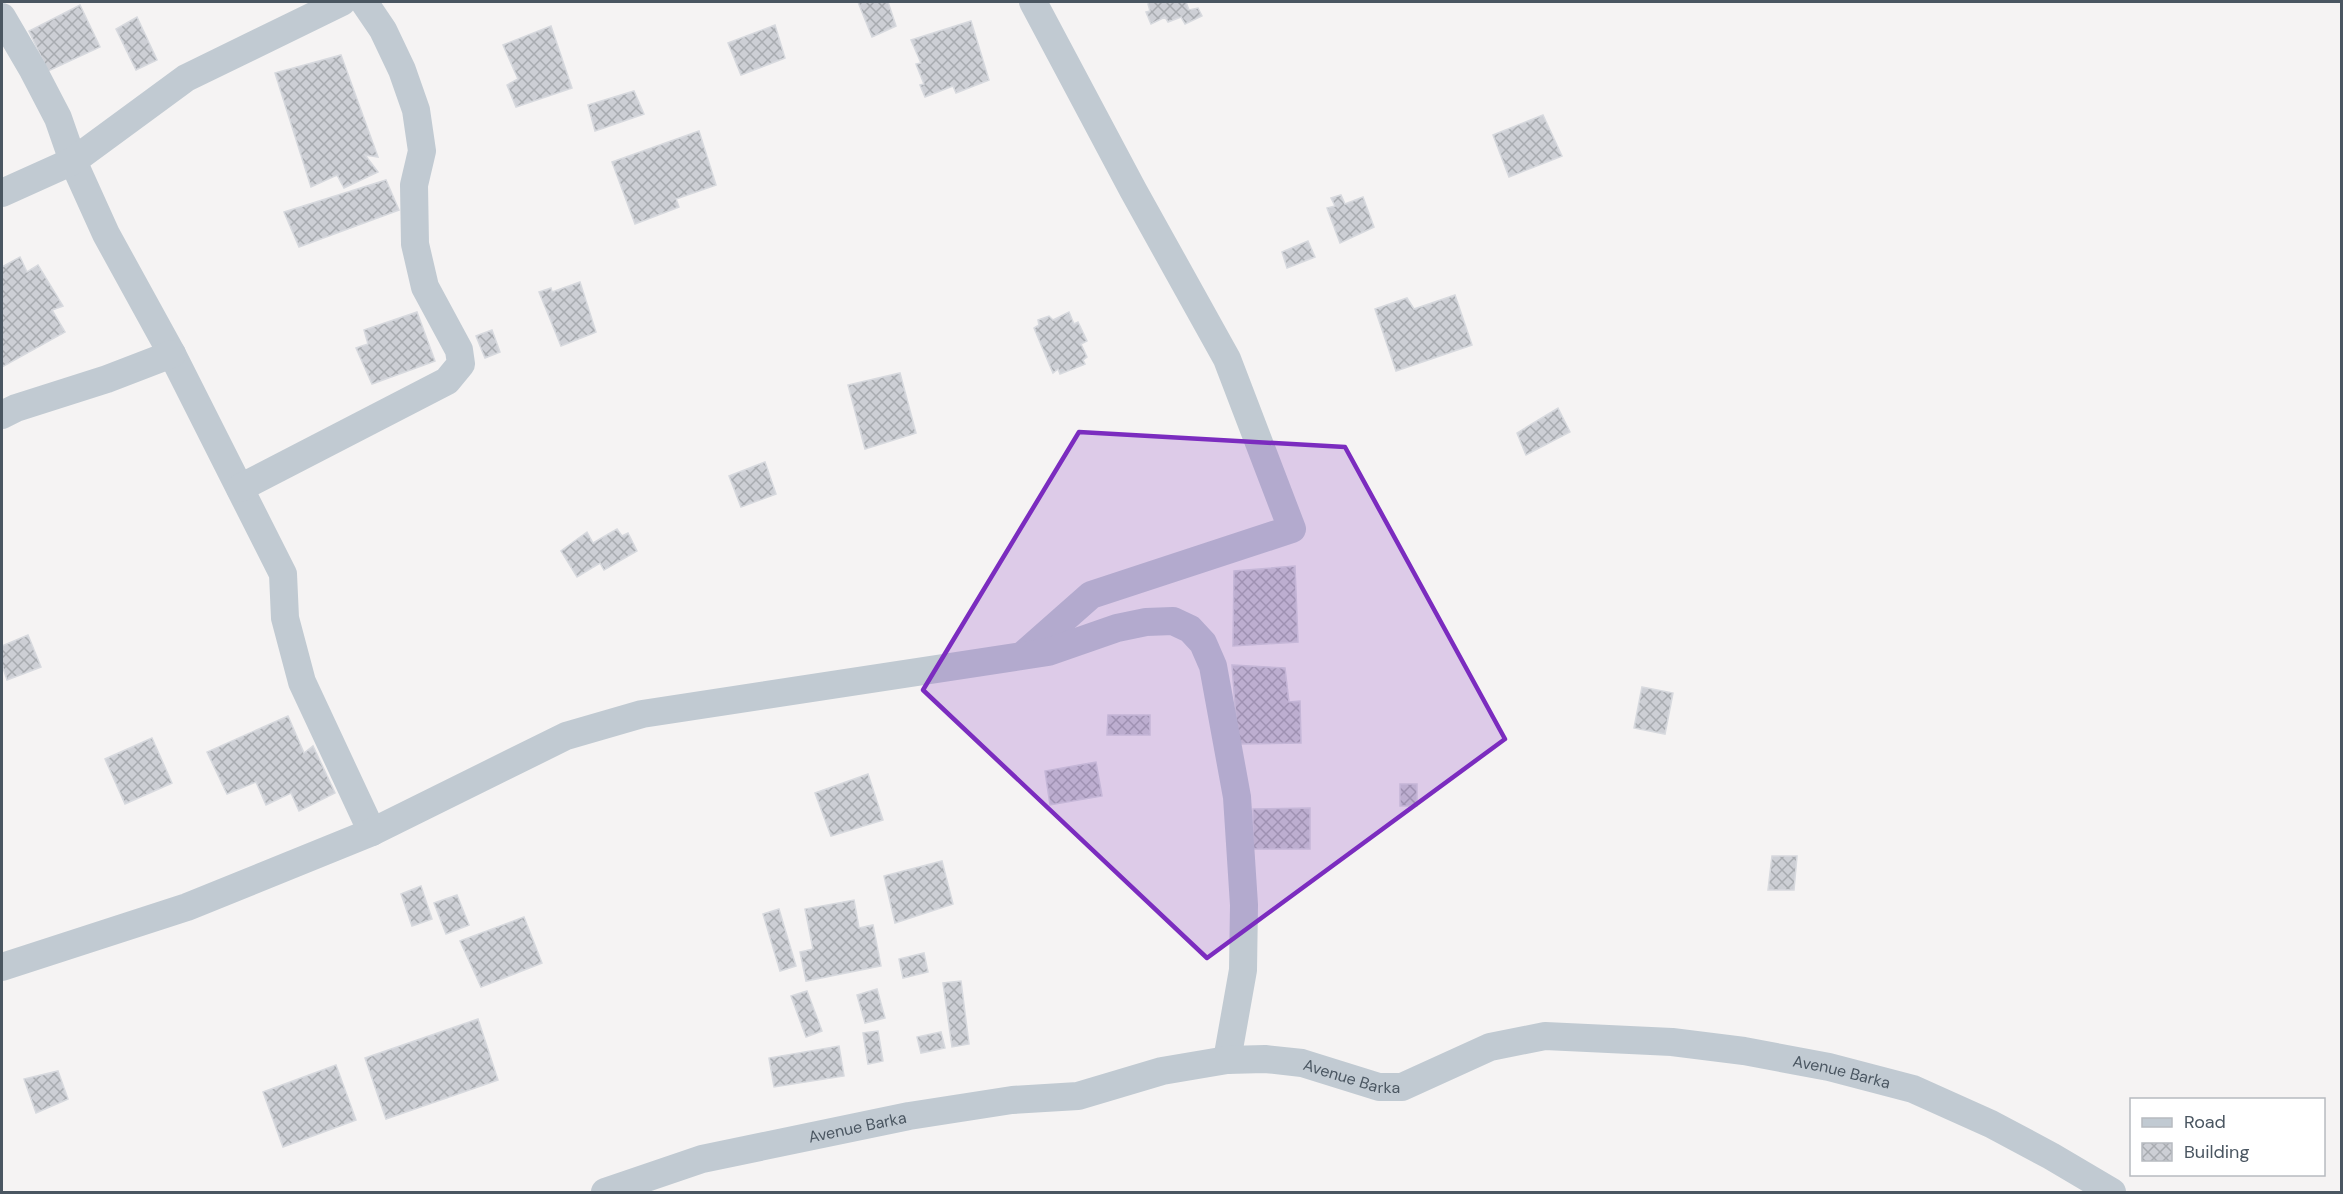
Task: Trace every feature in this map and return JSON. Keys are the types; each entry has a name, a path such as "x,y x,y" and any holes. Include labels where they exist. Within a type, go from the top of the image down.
{"street":[{"path":"2,193 73,161 186,78 342,2"},
{"path":"240,489 447,381 461,364 459,350 425,287 415,244 414,185 422,151 416,110 402,70 382,30 364,2"},
{"path":"1022,656 1091,595 1292,529 1227,358 1133,190 1033,2"},
{"path":"2,17 58,118 73,161 106,234 171,354 283,574 285,618 302,682 372,832"},
{"path":"2,415 16,408 107,379 171,354"},
{"path":"2,967 187,907 372,832 566,736 642,714 1048,652 1117,628 1146,622 1173,621 1190,629 1203,643 1213,666 1235,785 1244,905 1243,970 1227,1060"},
{"name":"Avenue Barka","path":"604,1192 702,1159 909,1116 1012,1100 1078,1096 1162,1071 1227,1060 1265,1059 1302,1063 1379,1087 1402,1087 1490,1047 1545,1036 1672,1042 1744,1051 1829,1067 1913,1089 1991,1124 2112,1192"}],"highlighted area":[{"path":"1079,432 1345,447 1505,739 1207,958 923,690"}],"building":[{"path":"858,2 888,2 896,26 872,37"},
{"path":"1150,2 1186,2 1189,10 1198,8 1202,16 1185,24 1181,17 1168,22 1165,17 1151,24 1146,12 1150,11 1148,4"},
{"path":"80,5 100,47 48,71 29,31"},
{"path":"137,17 157,60 136,70 116,29"},
{"path":"971,21 989,80 956,93 953,86 925,97 920,85 924,84 916,64 921,63 911,40"},
{"path":"775,25 785,58 741,75 728,43"},
{"path":"551,26 572,88 516,107 507,85 518,79 503,45"},
{"path":"341,55 378,157 365,155 378,172 344,188 337,175 311,187 275,73"},
{"path":"634,91 644,114 595,131 588,105"},
{"path":"1543,115 1562,156 1509,177 1493,135"},
{"path":"699,131 716,185 676,199 679,207 635,224 612,162"},
{"path":"386,180 399,210 299,247 284,212"},
{"path":"1341,195 1345,204 1363,197 1374,227 1340,243 1327,208 1335,206 1331,198"},
{"path":"1308,241 1315,257 1287,268 1282,252"},
{"path":"20,257 27,272 38,265 63,306 52,310 65,332 2,367 2,267"},
{"path":"580,282 596,332 561,346 539,292 551,288 552,292"},
{"path":"1455,295 1472,345 1396,371 1375,309 1407,298 1414,309"},
{"path":"417,312 435,361 372,384 356,348 368,344 364,330"},
{"path":"1069,312 1074,324 1078,322 1087,341 1081,344 1087,357 1083,360 1085,364 1060,374 1058,369 1053,373 1034,328 1039,325 1038,320 1049,316 1053,320"},
{"path":"492,330 500,352 485,358 476,336"},
{"path":"900,373 916,433 865,449 848,385"},
{"path":"1558,408 1570,432 1526,455 1517,433"},
{"path":"765,462 776,494 741,507 729,476"},
{"path":"617,529 622,536 628,533 637,551 604,570 600,563 577,577 561,551 587,532 593,543"},
{"path":"1295,566 1298,642 1233,646 1234,571"},
{"path":"28,635 41,667 7,680 2,665 2,646"},
{"path":"1232,665 1285,668 1289,702 1300,701 1301,743 1238,744"},
{"path":"1642,687 1673,693 1665,734 1634,728"},
{"path":"1108,715 1150,715 1150,735 1107,735"},
{"path":"288,716 304,753 313,746 335,793 299,811 291,793 266,805 256,782 227,794 207,752"},
{"path":"152,738 172,783 125,804 105,759"},
{"path":"1096,762 1102,796 1050,805 1045,771"},
{"path":"868,774 883,820 831,836 815,793"},
{"path":"1400,784 1417,784 1417,806 1400,806"},
{"path":"1310,808 1310,849 1253,849 1253,809"},
{"path":"1772,856 1797,856 1794,890 1768,890"},
{"path":"942,861 953,904 895,923 884,876"},
{"path":"421,886 432,919 412,926 401,894"},
{"path":"457,895 469,925 446,934 434,903"},
{"path":"854,900 859,928 873,925 881,966 806,981 800,952 813,949 805,909"},
{"path":"779,909 796,966 780,971 763,914"},
{"path":"524,917 542,963 481,987 460,941"},
{"path":"924,953 928,972 903,978 899,959"},
{"path":"961,981 969,1044 952,1047 943,983"},
{"path":"877,989 885,1018 865,1023 857,995"},
{"path":"807,991 822,1031 806,1037 791,996"},
{"path":"478,1019 498,1080 386,1119 365,1058"},
{"path":"878,1031 883,1061 868,1064 863,1033"},
{"path":"941,1032 945,1048 921,1053 917,1037"},
{"path":"839,1046 844,1076 774,1087 769,1058"},
{"path":"336,1065 356,1120 283,1147 263,1092"},
{"path":"58,1071 68,1099 36,1113 24,1079"}]}
